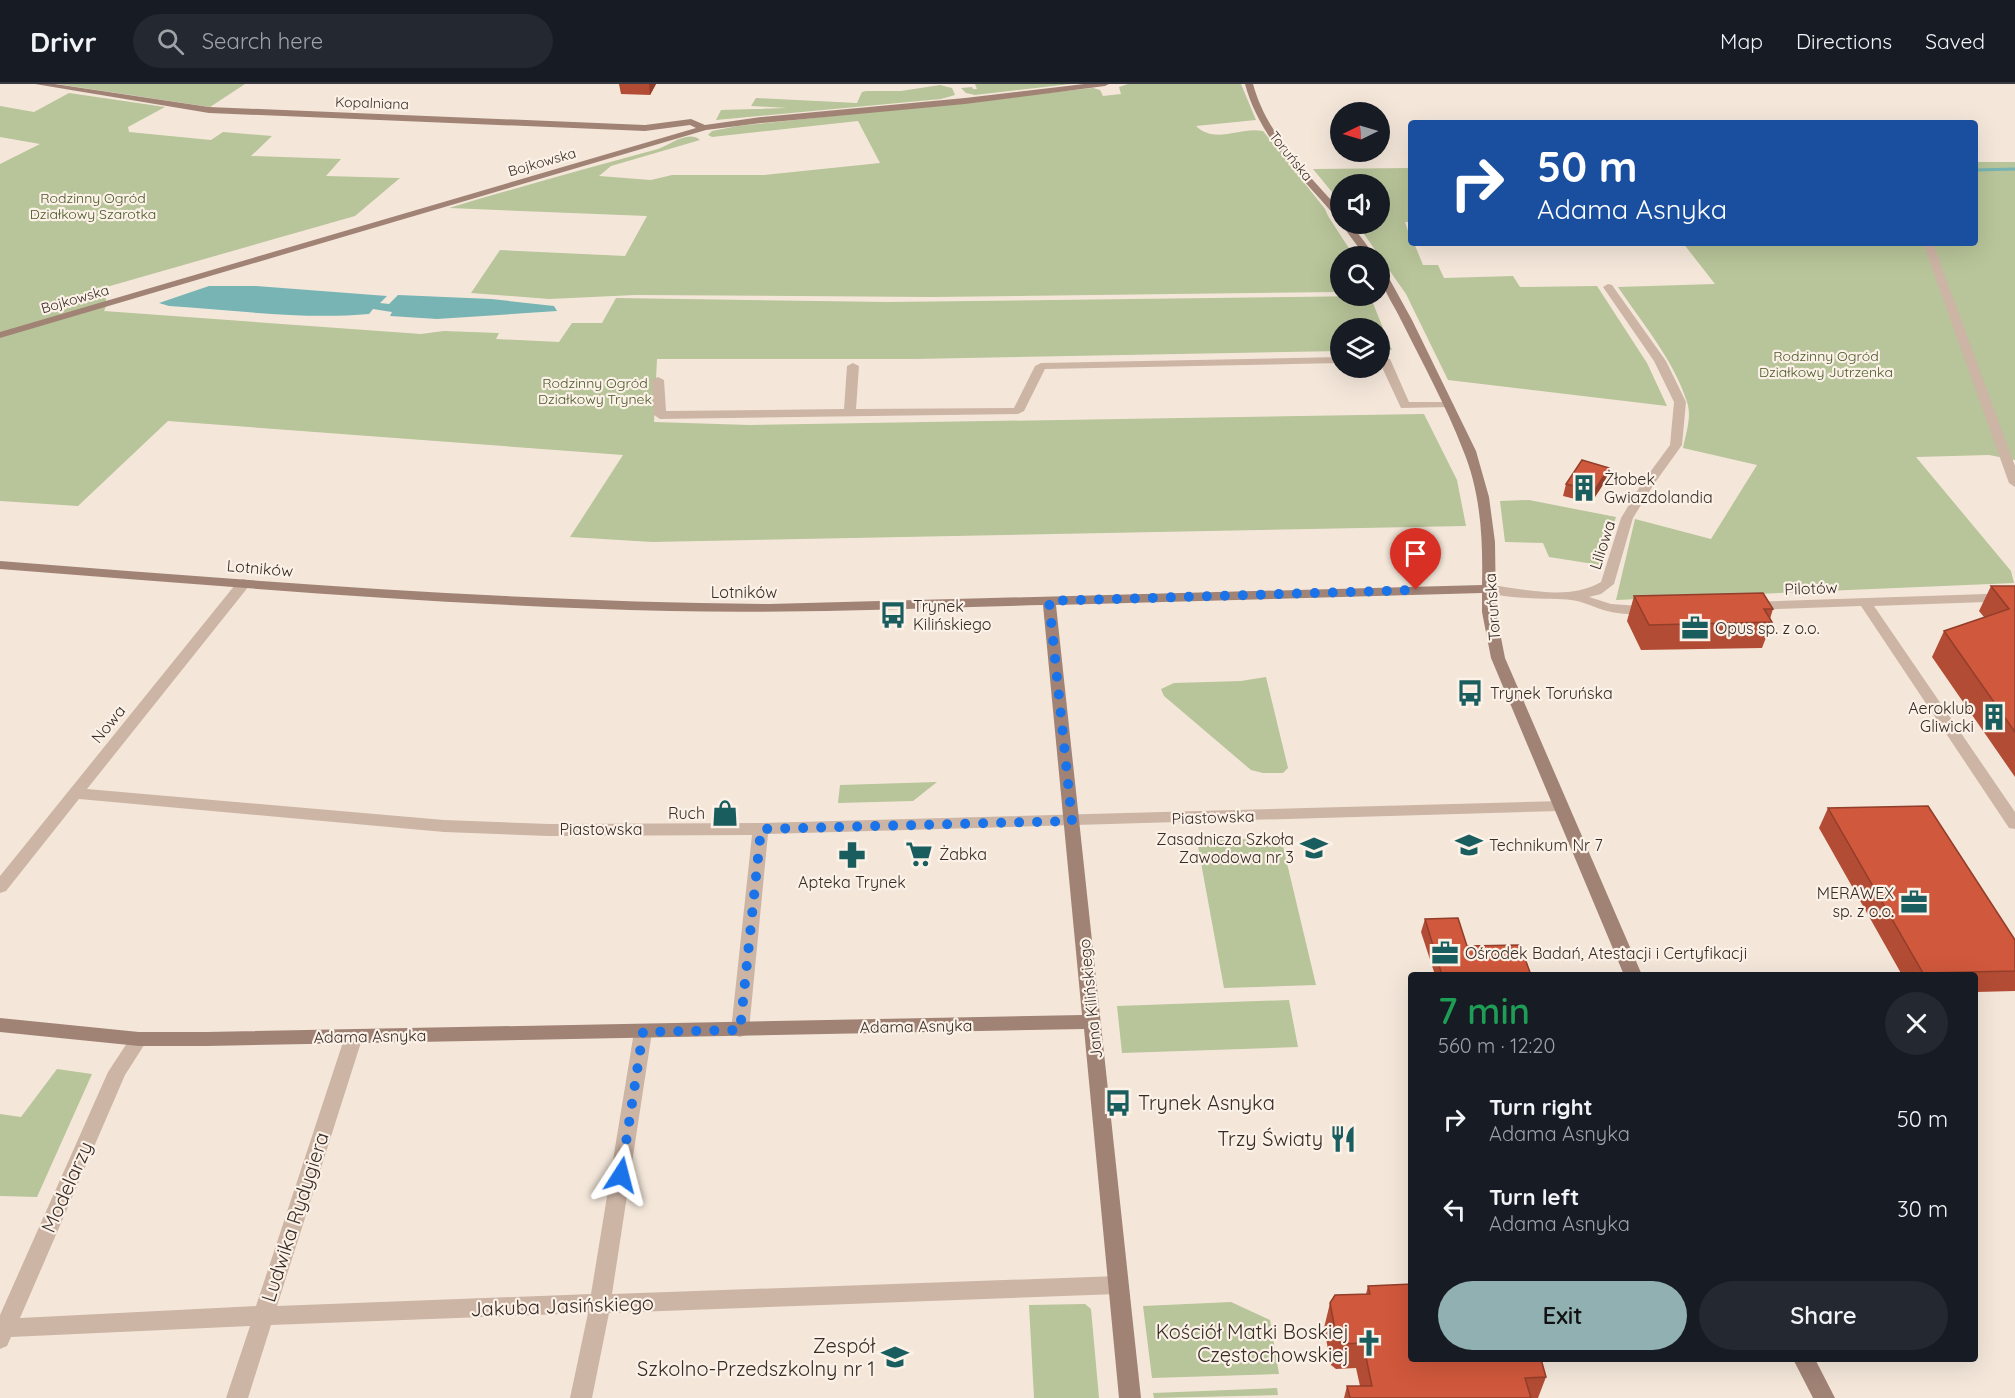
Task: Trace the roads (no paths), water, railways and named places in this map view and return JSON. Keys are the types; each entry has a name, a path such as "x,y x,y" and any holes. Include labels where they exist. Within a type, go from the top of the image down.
{"street":[{"name":"Kopalniana","path":"39,84 209,110 637,128 691,122 705,128"},
{"name":"Bojkowska","path":"0,335 705,128 761,120 954,102 1105,84"},
{"name":"Toruńska","path":"1248,86 1267,127 1330,204"},
{"path":"1354,234 1363,246"},
{"path":"1929,246 2015,483"},
{"name":"Liliowa","path":"1490,589 1574,596 1592,594 1606,584 1628,518 1648,483 1676,445 1680,402 1660,361 1608,287"},
{"name":"Toruńska","path":"1390,289 1470,451 1483,497 1489,542 1489,612 1498,658 1632,972"},
{"path":"658,380 660,415 1018,411 1041,366 1330,360"},
{"path":"850,413 853,366"},
{"path":"1390,372 1405,406 1448,405"},
{"name":"Lotników","path":"0,565 481,600 646,608 769,608 1490,589"},
{"name":"Nowa","path":"0,887 244,583"},
{"path":"1574,596 1610,608 1662,609"},
{"name":"Pilotów","path":"1734,607 2015,597"},
{"name":"Jana Kilińskiego","path":"1049,601 1130,1398"},
{"path":"1865,602 2015,824"},
{"name":"Piastowska","path":"75,793 444,826 549,830 761,829 1560,806"},
{"path":"740,1030 761,829"},
{"name":"Adama Asnyka","path":"0,1025 139,1039 1093,1023"},
{"path":"580,1398 600,1304 643,1032"},
{"name":"Ludwika Rydygiera","path":"237,1398 354,1036"},
{"name":"Modelarzy","path":"2,1334 117,1072 139,1039"},
{"name":"Jakuba Jasińskiego","path":"2,1334 263,1316 1118,1285"},
{"path":"1806,1362 1824,1398"}],"water":[{"path":"209,286 256,286 387,296 380,303 389,304 398,295 491,299 554,306 557,311 437,319 390,316 392,312 373,309 369,314 319,316 169,306 159,303"}],"waterway":[{"path":"1978,170 2015,169"}],"place":[{"name":"Żłobek Gwiazdolandia","path":"1584,488"},
{"name":"Trynek Kilińskiego","path":"893,615"},
{"name":"Opus sp. z o.o.","path":"1695,628"},
{"name":"Trynek Toruńska","path":"1470,693"},
{"name":"Aeroklub Gliwicki","path":"1994,717"},
{"name":"Ruch","path":"725,813"},
{"name":"Technikum Nr 7","path":"1469,845"},
{"name":"Zasadnicza Szkoła Zawodowa nr 3","path":"1314,848"},
{"name":"Żabka","path":"919,854"},
{"name":"Apteka Trynek","path":"852,855"},
{"name":"MERAWEX sp. z o.o.","path":"1914,902"},
{"name":"Ośrodek Badań, Atestacji i Certyfikacji","path":"1445,953"},
{"name":"Trynek Asnyka","path":"1118,1103"},
{"name":"Trzy Światy","path":"1343,1139"},
{"name":"Kościół Matki Boskiej Częstochowskiej","path":"1369,1343"},
{"name":"Zespół Szkolno-Przedszkolny nr 1","path":"895,1357"}],"park label":[{"name":"Rodzinny Ogród Działkowy Szarotka","path":"93,206"},
{"name":"Rodzinny Ogród Działkowy Jutrzenka","path":"1826,364"},
{"name":"Rodzinny Ogród Działkowy Trynek","path":"595,392"}]}
